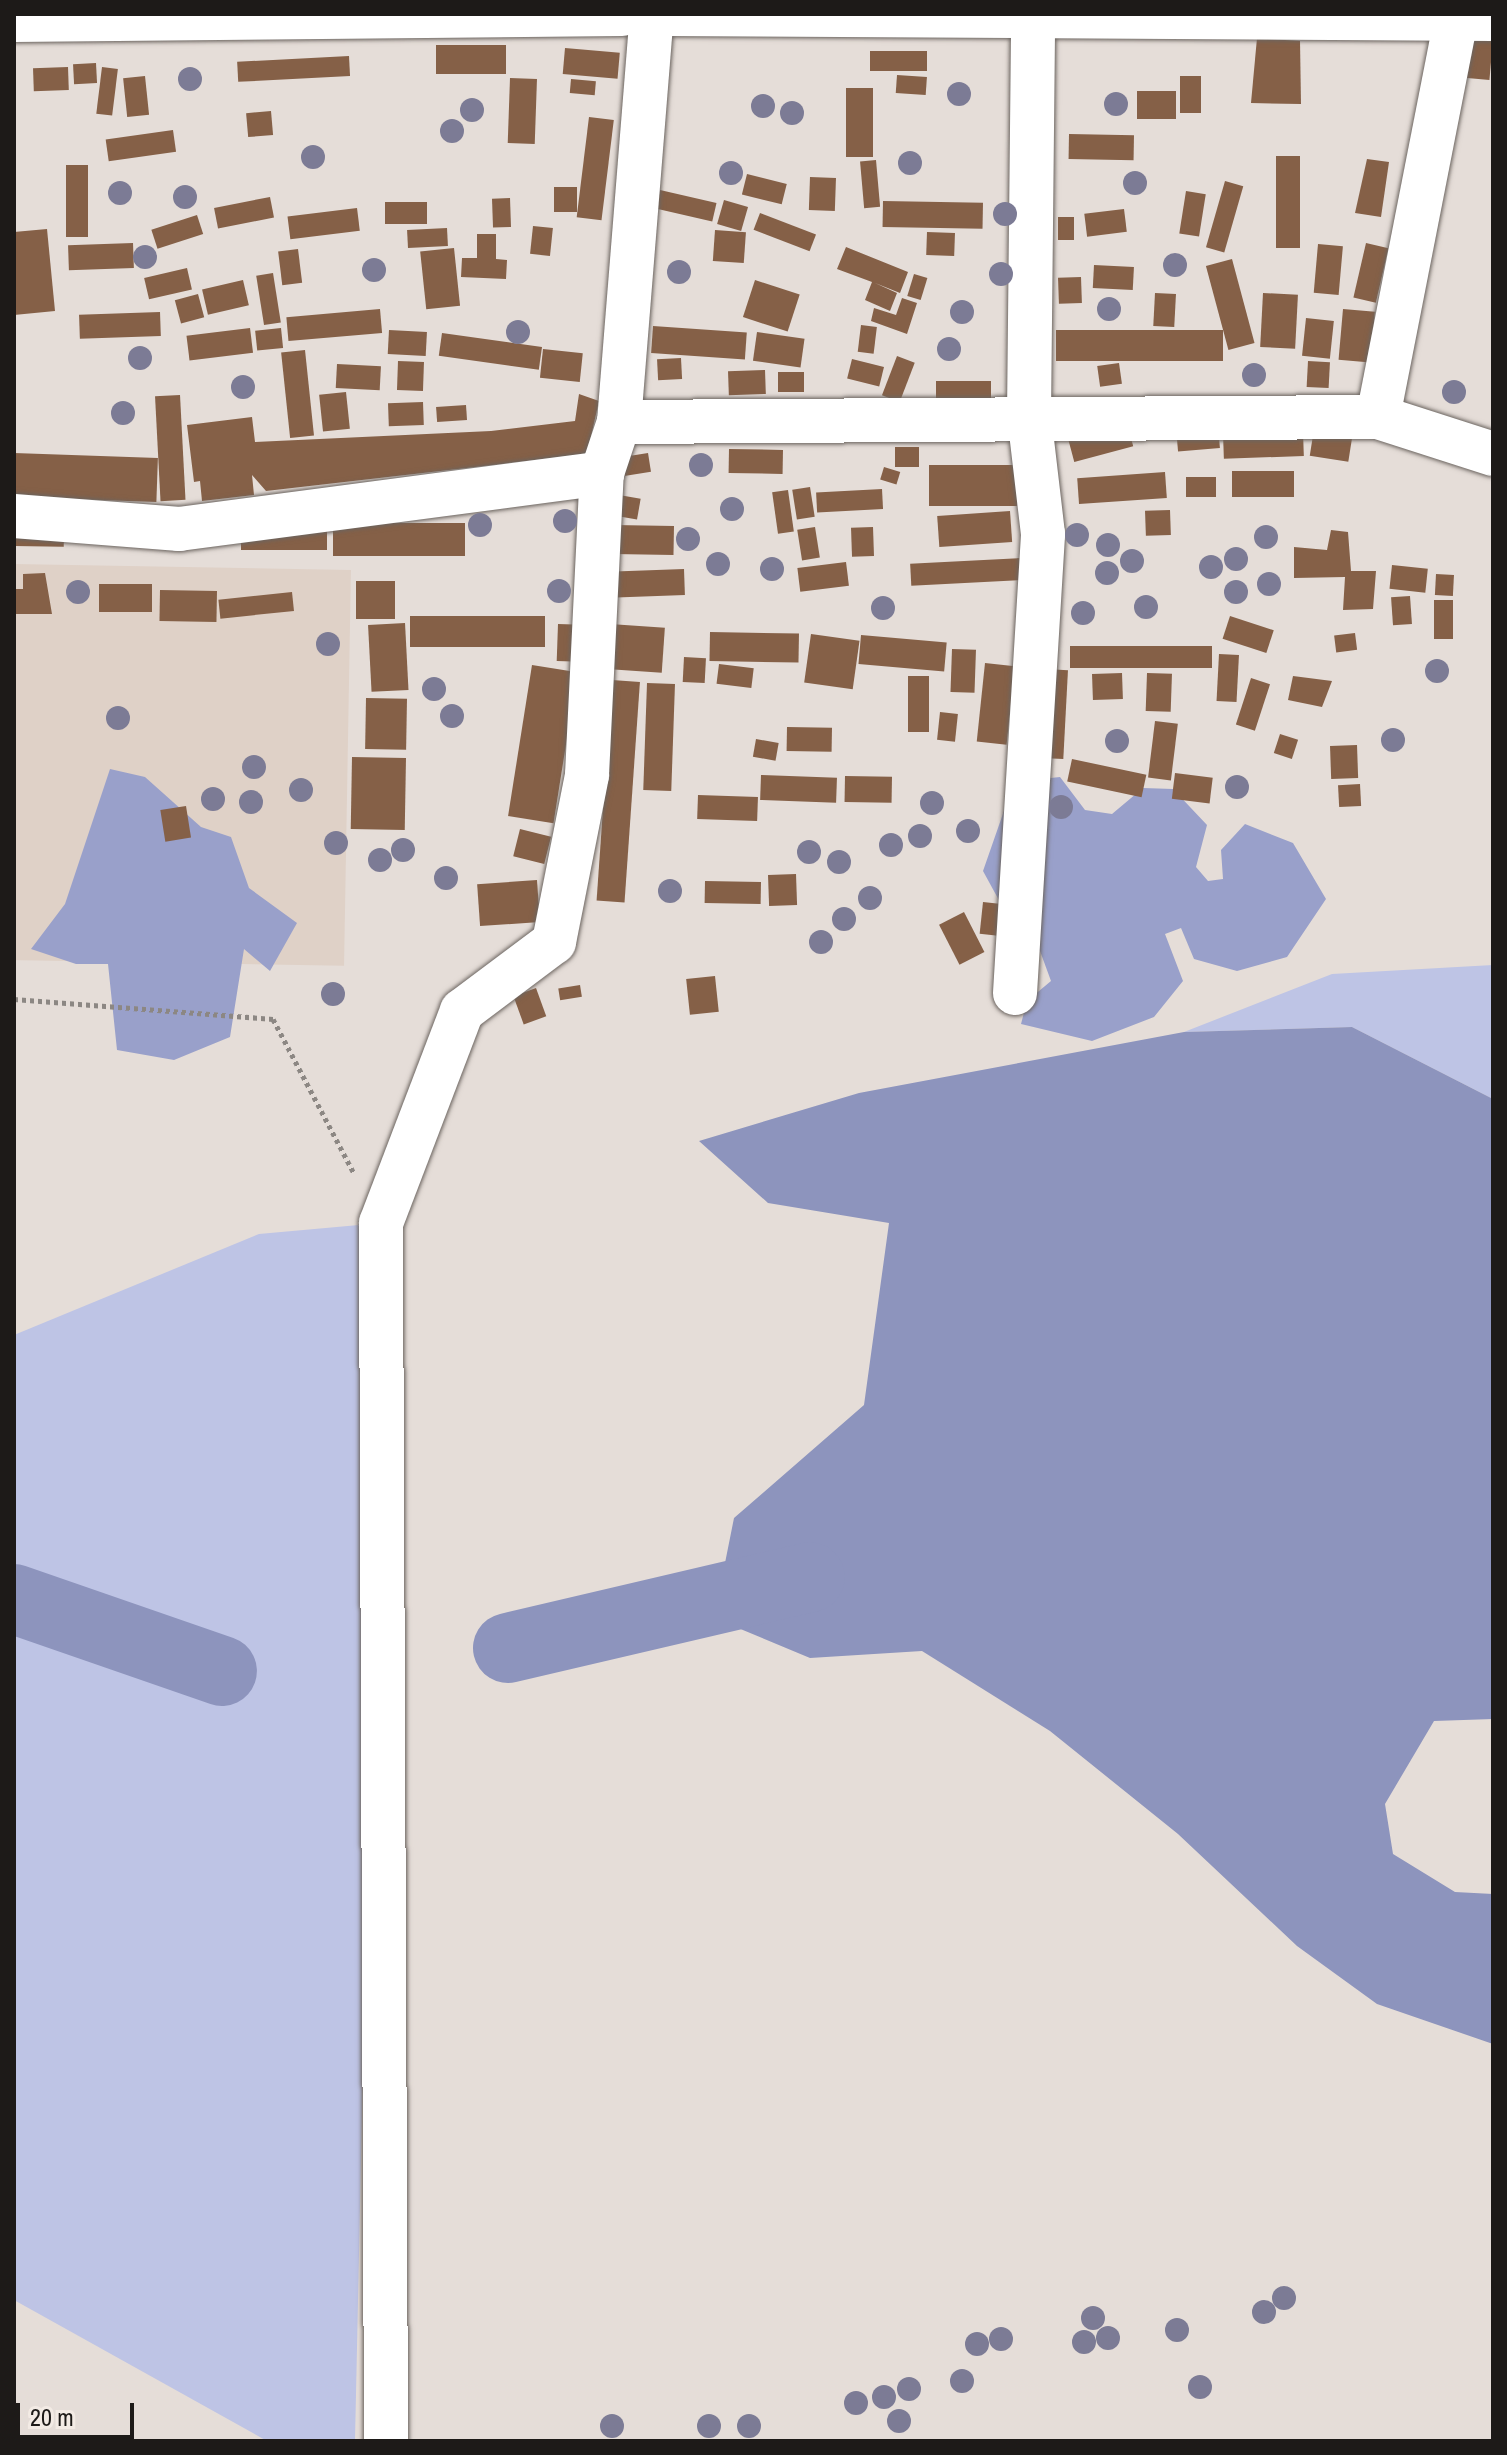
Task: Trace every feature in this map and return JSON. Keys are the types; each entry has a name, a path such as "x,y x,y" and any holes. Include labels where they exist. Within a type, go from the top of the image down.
{"street":[{"path":"14,20 622,14"},
{"path":"386,2441 381,1223 462,1011 554,942 587,775 602,473 619,422 652,14"},
{"path":"666,14 1033,18 1469,17 1378,417"},
{"path":"1015,993 1043,534 1029,415 1033,18"},
{"path":"619,422 1029,415 1378,417 1493,454"},
{"path":"14,516 179,529 602,473"}],"path":[{"path":"14,999 273,1019 381,1223"}],"shaded area":[{"path":"14,564 351,570 344,966 14,960"},
{"path":"110,769 145,777 201,827 231,837 249,888 297,923 270,971 244,949 230,1037 174,1060 117,1050 108,964 76,964 31,949 65,904"},
{"path":"1060,777 1085,810 1112,814 1143,788 1173,789 1207,825 1196,867 1208,881 1223,879 1221,850 1245,824 1293,843 1326,899 1287,957 1237,971 1194,959 1181,928 1165,934 1183,981 1154,1017 1092,1041 1021,1024 1027,1001 1051,981 1040,951 1024,946 983,871 1014,782"},
{"path":"1493,965 1493,1099 1352,1027 1184,1032 1332,974"},
{"path":"1352,1027 1493,1099 1493,1719 1434,1721 1385,1804 1393,1854 1455,1892 1493,1894 1493,2044 1377,2004 1297,1946 1178,1834 1050,1731 922,1651 810,1658 714,1618 734,1518 864,1405 889,1223 768,1203 699,1141 859,1093 1184,1032"},
{"path":"381,1223 355,2441 267,2441 14,2300 14,1335 259,1234"}],"building":[{"path":"1257,38 1300,41 1301,104 1251,103"},
{"path":"1468,38 1493,40 1489,80 1465,78"},
{"path":"436,45 506,45 506,74 436,74"},
{"path":"565,48 620,53 618,79 563,74"},
{"path":"870,51 927,51 927,71 870,71"},
{"path":"349,56 350,76 238,82 237,62"},
{"path":"96,63 97,83 74,84 73,64"},
{"path":"68,67 69,90 34,91 33,68"},
{"path":"102,67 118,69 112,116 96,114"},
{"path":"897,75 927,77 926,95 896,93"},
{"path":"145,76 149,115 127,117 123,78"},
{"path":"1180,76 1201,76 1201,113 1180,113"},
{"path":"510,78 537,79 535,144 508,143"},
{"path":"571,79 596,81 595,95 570,93"},
{"path":"846,88 873,88 873,157 846,157"},
{"path":"1137,91 1176,91 1176,119 1137,119"},
{"path":"271,111 273,135 248,137 246,113"},
{"path":"589,117 614,120 602,220 577,217"},
{"path":"173,130 176,152 109,161 106,139"},
{"path":"1069,134 1134,135 1134,160 1069,159"},
{"path":"1276,156 1300,156 1300,248 1276,248"},
{"path":"1367,159 1389,162 1381,217 1355,213"},
{"path":"876,160 880,207 864,208 860,161"},
{"path":"66,165 88,165 88,237 66,237"},
{"path":"747,174 787,184 782,204 742,194"},
{"path":"810,177 836,178 835,211 809,210"},
{"path":"1225,181 1243,186 1224,253 1206,247"},
{"path":"554,187 577,187 577,212 554,212"},
{"path":"660,190 717,203 712,222 656,209"},
{"path":"1186,191 1206,194 1199,237 1179,233"},
{"path":"270,197 274,218 218,228 214,208"},
{"path":"510,198 511,227 493,228 492,199"},
{"path":"724,200 748,207 741,231 717,224"},
{"path":"883,201 983,203 983,229 883,227"},
{"path":"385,202 427,202 427,224 385,224"},
{"path":"357,208 360,231 290,239 288,217"},
{"path":"1124,209 1127,232 1087,237 1084,214"},
{"path":"760,213 816,235 810,251 754,230"},
{"path":"197,215 203,234 158,249 151,230"},
{"path":"1058,217 1074,217 1074,240 1058,240"},
{"path":"533,226 553,228 550,256 530,254"},
{"path":"447,228 448,246 408,248 407,230"},
{"path":"47,229 55,311 14,315 14,232"},
{"path":"715,230 746,232 744,263 713,261"},
{"path":"927,232 955,233 954,256 926,255"},
{"path":"477,234 496,234 496,259 507,260 506,279 461,277 462,258 477,258"},
{"path":"133,243 134,268 69,270 68,245"},
{"path":"1366,243 1388,248 1376,303 1353,298"},
{"path":"1318,244 1343,246 1339,295 1314,293"},
{"path":"846,247 908,272 900,293 875,283 897,293 890,311 865,300 872,282 837,269"},
{"path":"454,248 460,306 426,309 420,252"},
{"path":"298,249 302,283 282,285 278,251"},
{"path":"1232,259 1255,343 1228,350 1206,266"},
{"path":"1094,265 1134,267 1133,290 1093,288"},
{"path":"187,268 192,289 149,299 144,278"},
{"path":"273,273 281,322 264,325 256,276"},
{"path":"914,274 927,278 921,300 907,296"},
{"path":"1081,277 1082,303 1059,304 1058,278"},
{"path":"243,280 249,305 208,315 202,289"},
{"path":"755,280 800,295 788,332 743,317"},
{"path":"1155,293 1176,294 1174,327 1153,326"},
{"path":"1263,293 1298,295 1295,349 1260,347"},
{"path":"198,294 204,317 181,323 175,300"},
{"path":"902,298 917,303 907,334 871,321 874,308 896,315"},
{"path":"380,309 382,333 288,341 286,317"},
{"path":"1343,309 1375,312 1370,363 1339,360"},
{"path":"160,312 161,336 80,339 79,315"},
{"path":"1306,318 1334,321 1330,359 1302,356"},
{"path":"861,325 877,327 874,354 858,352"},
{"path":"653,326 747,333 745,359 651,353"},
{"path":"250,328 253,353 190,361 186,336"},
{"path":"281,328 283,348 257,351 255,331"},
{"path":"389,330 427,332 426,356 388,354"},
{"path":"1056,330 1223,330 1223,361 1056,361"},
{"path":"757,332 805,339 800,367 753,361"},
{"path":"442,333 542,347 539,370 439,356"},
{"path":"543,349 583,353 580,382 540,378"},
{"path":"305,350 314,436 290,438 281,353"},
{"path":"897,356 915,363 900,402 882,395"},
{"path":"681,358 682,379 658,380 657,359"},
{"path":"852,359 884,367 879,386 847,378"},
{"path":"398,361 424,362 423,391 397,390"},
{"path":"1308,361 1330,362 1329,388 1307,387"},
{"path":"1119,363 1122,384 1100,387 1097,366"},
{"path":"337,364 381,366 380,390 336,388"},
{"path":"765,370 766,394 729,395 728,371"},
{"path":"778,372 804,372 804,392 778,392"},
{"path":"936,381 991,381 991,402 936,402"},
{"path":"346,392 350,429 323,432 319,395"},
{"path":"579,394 599,401 587,454 266,491 252,475 254,495 202,501 200,481 194,482 187,425 252,417 255,442 491,431 575,421"},
{"path":"180,395 185,500 161,501 155,396"},
{"path":"423,402 424,425 389,426 388,403"},
{"path":"466,405 467,420 437,422 436,407"},
{"path":"1127,423 1133,446 1074,462 1068,439"},
{"path":"1218,426 1220,448 1178,452 1176,430"},
{"path":"1314,429 1353,435 1348,462 1310,456"},
{"path":"1303,432 1304,456 1224,459 1223,435"},
{"path":"895,447 919,447 919,467 895,467"},
{"path":"729,449 783,450 783,474 729,473"},
{"path":"14,453 158,458 156,502 14,497"},
{"path":"648,453 651,472 624,476 621,457"},
{"path":"929,465 1017,465 1017,506 929,506"},
{"path":"884,467 900,472 896,484 880,479"},
{"path":"1232,471 1294,471 1294,497 1232,497"},
{"path":"1165,472 1167,498 1079,504 1077,478"},
{"path":"1186,477 1216,477 1216,497 1186,497"},
{"path":"810,487 815,517 797,519 792,490"},
{"path":"882,489 883,509 817,512 816,492"},
{"path":"788,490 794,532 778,534 772,492"},
{"path":"619,495 641,499 637,520 615,516"},
{"path":"1170,510 1171,535 1146,536 1145,511"},
{"path":"1010,511 1012,542 939,547 937,516"},
{"path":"333,523 465,523 465,556 333,556"},
{"path":"614,525 674,526 673,555 613,554"},
{"path":"241,526 327,526 327,550 241,550"},
{"path":"815,527 820,558 802,560 797,530"},
{"path":"873,527 874,556 852,557 851,528"},
{"path":"1331,530 1348,532 1351,571 1376,571 1373,609 1343,610 1345,577 1294,578 1294,547 1327,550"},
{"path":"14,531 64,532 64,547 14,546"},
{"path":"1021,558 1022,580 911,586 910,564"},
{"path":"846,562 849,586 800,592 797,568"},
{"path":"1392,565 1428,569 1425,593 1389,589"},
{"path":"684,569 685,595 616,597 615,571"},
{"path":"45,573 52,614 14,614 14,589 23,589 23,574"},
{"path":"1436,574 1454,575 1453,596 1435,595"},
{"path":"356,581 395,581 395,619 356,619"},
{"path":"99,584 152,584 152,612 99,612"},
{"path":"160,590 217,591 216,622 159,621"},
{"path":"292,592 294,611 220,619 218,600"},
{"path":"1410,596 1412,624 1393,625 1391,597"},
{"path":"1434,600 1453,600 1453,639 1434,639"},
{"path":"410,616 545,616 545,647 410,647"},
{"path":"1230,616 1274,630 1266,653 1223,639"},
{"path":"405,623 409,690 372,692 368,625"},
{"path":"558,624 582,625 581,662 557,661"},
{"path":"610,624 665,628 662,673 607,669"},
{"path":"710,632 799,634 798,663 709,661"},
{"path":"1355,633 1357,650 1336,652 1334,636"},
{"path":"811,634 860,641 853,689 804,683"},
{"path":"861,635 947,642 944,671 858,664"},
{"path":"1070,646 1212,646 1212,668 1070,668"},
{"path":"952,649 976,650 974,693 950,692"},
{"path":"1219,654 1239,655 1237,702 1217,701"},
{"path":"684,657 706,658 705,683 683,682"},
{"path":"985,663 1015,666 1007,745 977,742"},
{"path":"719,664 754,668 751,688 717,684"},
{"path":"532,665 577,672 553,823 508,816"},
{"path":"1046,669 1068,670 1063,759 1041,758"},
{"path":"1122,673 1123,699 1093,700 1092,674"},
{"path":"1147,673 1172,674 1171,712 1146,711"},
{"path":"908,676 929,676 929,732 908,732"},
{"path":"1293,676 1332,681 1322,707 1288,700"},
{"path":"1251,678 1270,684 1255,731 1236,725"},
{"path":"612,680 640,682 625,902 597,900"},
{"path":"647,683 675,684 671,791 643,790"},
{"path":"366,698 407,699 406,750 365,749"},
{"path":"940,712 958,714 955,742 937,740"},
{"path":"1155,721 1178,724 1171,780 1148,778"},
{"path":"787,727 832,728 832,752 787,751"},
{"path":"1280,734 1298,740 1292,759 1274,753"},
{"path":"756,739 779,743 776,761 753,757"},
{"path":"1357,745 1358,778 1331,779 1330,746"},
{"path":"352,757 406,758 405,830 351,829"},
{"path":"1072,759 1146,775 1142,797 1067,781"},
{"path":"1175,773 1213,778 1210,803 1172,799"},
{"path":"761,775 837,778 836,803 760,800"},
{"path":"845,776 892,777 892,803 845,802"},
{"path":"1360,784 1361,806 1339,807 1338,785"},
{"path":"698,795 758,797 757,821 697,819"},
{"path":"186,806 191,838 165,842 160,810"},
{"path":"520,829 551,837 544,864 513,856"},
{"path":"796,874 797,905 769,906 768,875"},
{"path":"537,880 540,922 480,926 477,884"},
{"path":"705,881 761,882 761,904 705,903"},
{"path":"983,902 1013,905 1009,937 980,934"},
{"path":"964,912 984,952 959,965 939,925"},
{"path":"715,976 719,1012 690,1015 686,979"},
{"path":"580,985 582,997 560,1000 558,988"},
{"path":"536,988 546,1016 524,1024 513,996"}],"waterway":[{"path":"508,1648 810,1577"},
{"path":"14,1599 222,1671"}]}
